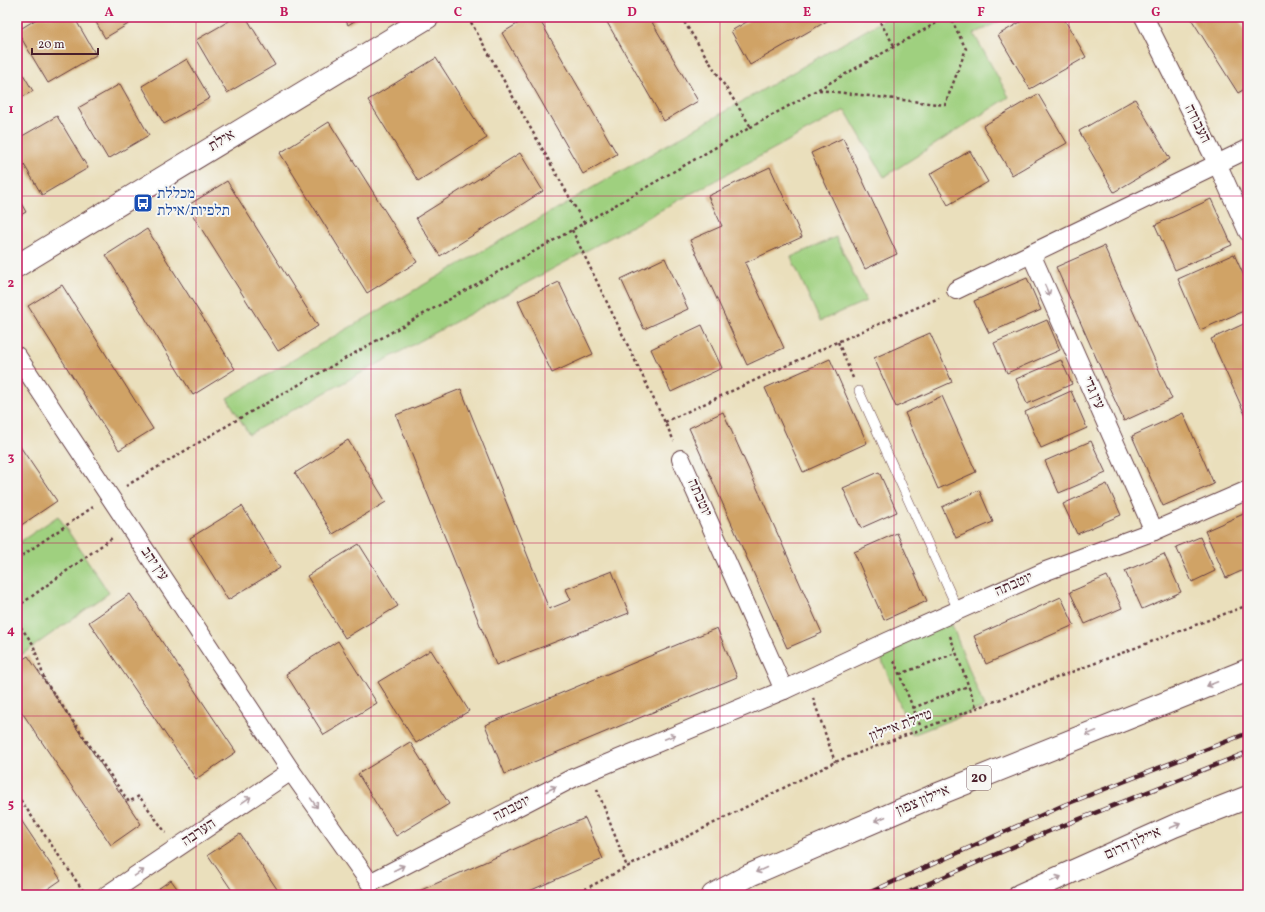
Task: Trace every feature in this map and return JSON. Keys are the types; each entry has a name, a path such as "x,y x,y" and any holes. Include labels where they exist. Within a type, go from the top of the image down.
{"main road":[{"name":"אילת","path":"17,266 428,17"},
{"name":"איילון צפון","path":"713,895 750,875 931,797 1248,670"},
{"name":"איילון דרום","path":"1020,895 1174,826 1248,797"}],"street":[{"name":"העבודה","path":"1144,17 1217,163 1248,232"},
{"path":"956,290 1248,149"},
{"name":"עין גדי","path":"1031,254 1154,531"},
{"name":"עין יהב","path":"17,356 109,496 127,517 291,771"},
{"name":"יוטבתה","path":"681,458 784,690"},
{"name":"יוטבתה","path":"291,771 370,883 590,770 784,690 886,642 1046,571 1154,531 1248,490"},
{"name":"הערבה","path":"107,895 291,771"}],"lane":[{"path":"858,391 951,613"}],"path":[{"path":"468,17 584,223"},
{"path":"681,17 751,127"},
{"path":"877,17 895,46"},
{"path":"17,559 109,496 240,418 751,127 948,17 966,49 945,105 818,90"},
{"path":"572,230 681,458"},
{"path":"665,422 838,342 956,290"},
{"path":"838,342 858,391"},
{"path":"17,607 127,517"},
{"name":"טיילת איילון","path":"574,895 835,762 1248,605"},
{"path":"951,613 956,653 977,709"},
{"path":"17,622 33,644 45,681 129,802 139,796 177,848"},
{"path":"886,642 922,730"},
{"path":"900,674 956,653"},
{"path":"807,679 835,762"},
{"path":"913,708 968,686"},
{"path":"590,770 627,867"},
{"path":"17,795 86,895"}],"green space":[{"path":"889,17 1008,17 974,34 1009,97 884,177 845,110 249,434 227,398"},
{"path":"836,237 866,301 820,321 791,257"},
{"path":"58,516 109,593 17,658 17,544"},
{"path":"950,620 984,707 912,735 877,648"}],"building":[{"path":"40,17 74,17 96,55 48,83 17,31"},
{"path":"93,17 140,17 105,38"},
{"path":"236,17 246,17 275,65 227,93 196,40"},
{"path":"344,17 361,17 348,25"},
{"path":"529,17 538,17 617,154 583,174 502,33"},
{"path":"604,17 649,17 698,101 664,121"},
{"path":"755,17 834,17 750,65 731,31"},
{"path":"1029,17 1063,17 1086,57 1030,89 998,35"},
{"path":"1190,17 1237,17 1248,35 1248,87 1238,93"},
{"path":"436,58 487,138 418,181 368,100"},
{"path":"187,59 210,98 164,124 142,86"},
{"path":"17,64 33,91 17,100"},
{"path":"120,84 149,135 108,159 78,108"},
{"path":"1038,94 1067,143 1012,175 983,126"},
{"path":"1135,99 1170,159 1114,192 1079,131"},
{"path":"57,116 88,168 42,195 17,153 17,139"},
{"path":"329,122 417,262 367,293 280,153"},
{"path":"843,138 897,254 865,269 811,153"},
{"path":"970,151 988,182 948,205 930,174"},
{"path":"520,153 543,191 440,256 416,218"},
{"path":"770,167 802,237 745,263 784,348 747,365 690,240 722,226 708,196"},
{"path":"227,181 318,326 278,351 187,206"},
{"path":"17,196 26,212 17,217"},
{"path":"1211,199 1232,245 1175,270 1155,225"},
{"path":"147,229 235,369 193,395 106,255"},
{"path":"1104,246 1172,399 1124,421 1056,267"},
{"path":"1234,254 1248,285 1248,309 1200,330 1178,279"},
{"path":"665,258 688,309 644,329 621,279"},
{"path":"1027,278 1041,310 989,333 974,301"},
{"path":"559,282 593,354 552,373 518,301"},
{"path":"62,285 153,429 119,450 28,306"},
{"path":"1047,320 1060,350 1007,373 994,343"},
{"path":"1248,322 1248,421 1211,339"},
{"path":"702,325 722,368 671,392 651,349"},
{"path":"930,333 952,382 896,407 874,358"},
{"path":"830,359 867,443 803,472 765,388"},
{"path":"1061,360 1072,384 1027,404 1016,379"},
{"path":"461,389 549,609 571,600 566,589 612,571 629,613 496,665 396,415"},
{"path":"1071,391 1087,428 1041,448 1025,412"},
{"path":"942,396 976,472 938,489 905,413"},
{"path":"723,412 822,633 787,648 689,428"},
{"path":"1183,413 1214,484 1163,506 1132,436"},
{"path":"348,440 386,502 333,534 295,473"},
{"path":"1091,441 1106,473 1059,493 1045,461"},
{"path":"17,442 57,501 17,528"},
{"path":"879,472 897,512 861,528 843,488"},
{"path":"1107,484 1121,515 1077,534 1063,504"},
{"path":"979,490 993,522 956,538 942,507"},
{"path":"242,506 280,568 228,600 190,538"},
{"path":"1248,512 1248,568 1226,578 1205,531"},
{"path":"897,533 927,601 884,620 854,552"},
{"path":"1200,537 1215,571 1192,582 1176,547"},
{"path":"359,544 398,606 345,638 307,576"},
{"path":"1164,554 1181,592 1142,609 1125,571"},
{"path":"1107,576 1122,608 1085,624 1070,592"},
{"path":"130,594 236,752 196,779 89,622"},
{"path":"1061,597 1074,625 986,664 974,636"},
{"path":"717,628 737,677 505,774 485,725"},
{"path":"338,641 377,703 324,735 286,674"},
{"path":"431,650 469,711 416,743 378,682"},
{"path":"28,656 141,824 111,845 17,705 17,663"},
{"path":"410,742 449,804 396,836 358,774"},
{"path":"17,814 61,880 39,895 23,895 17,886"},
{"path":"585,818 603,859 520,895 410,895"},
{"path":"240,834 281,895 235,895 208,855"},
{"path":"171,880 182,895 149,895"}],"railway":[{"path":"864,895 1064,805 1248,733"},
{"path":"902,895 1047,832 1248,752"}],"place":[{"name":"מכללת תלפיות/אילת","path":"143,203"}]}
